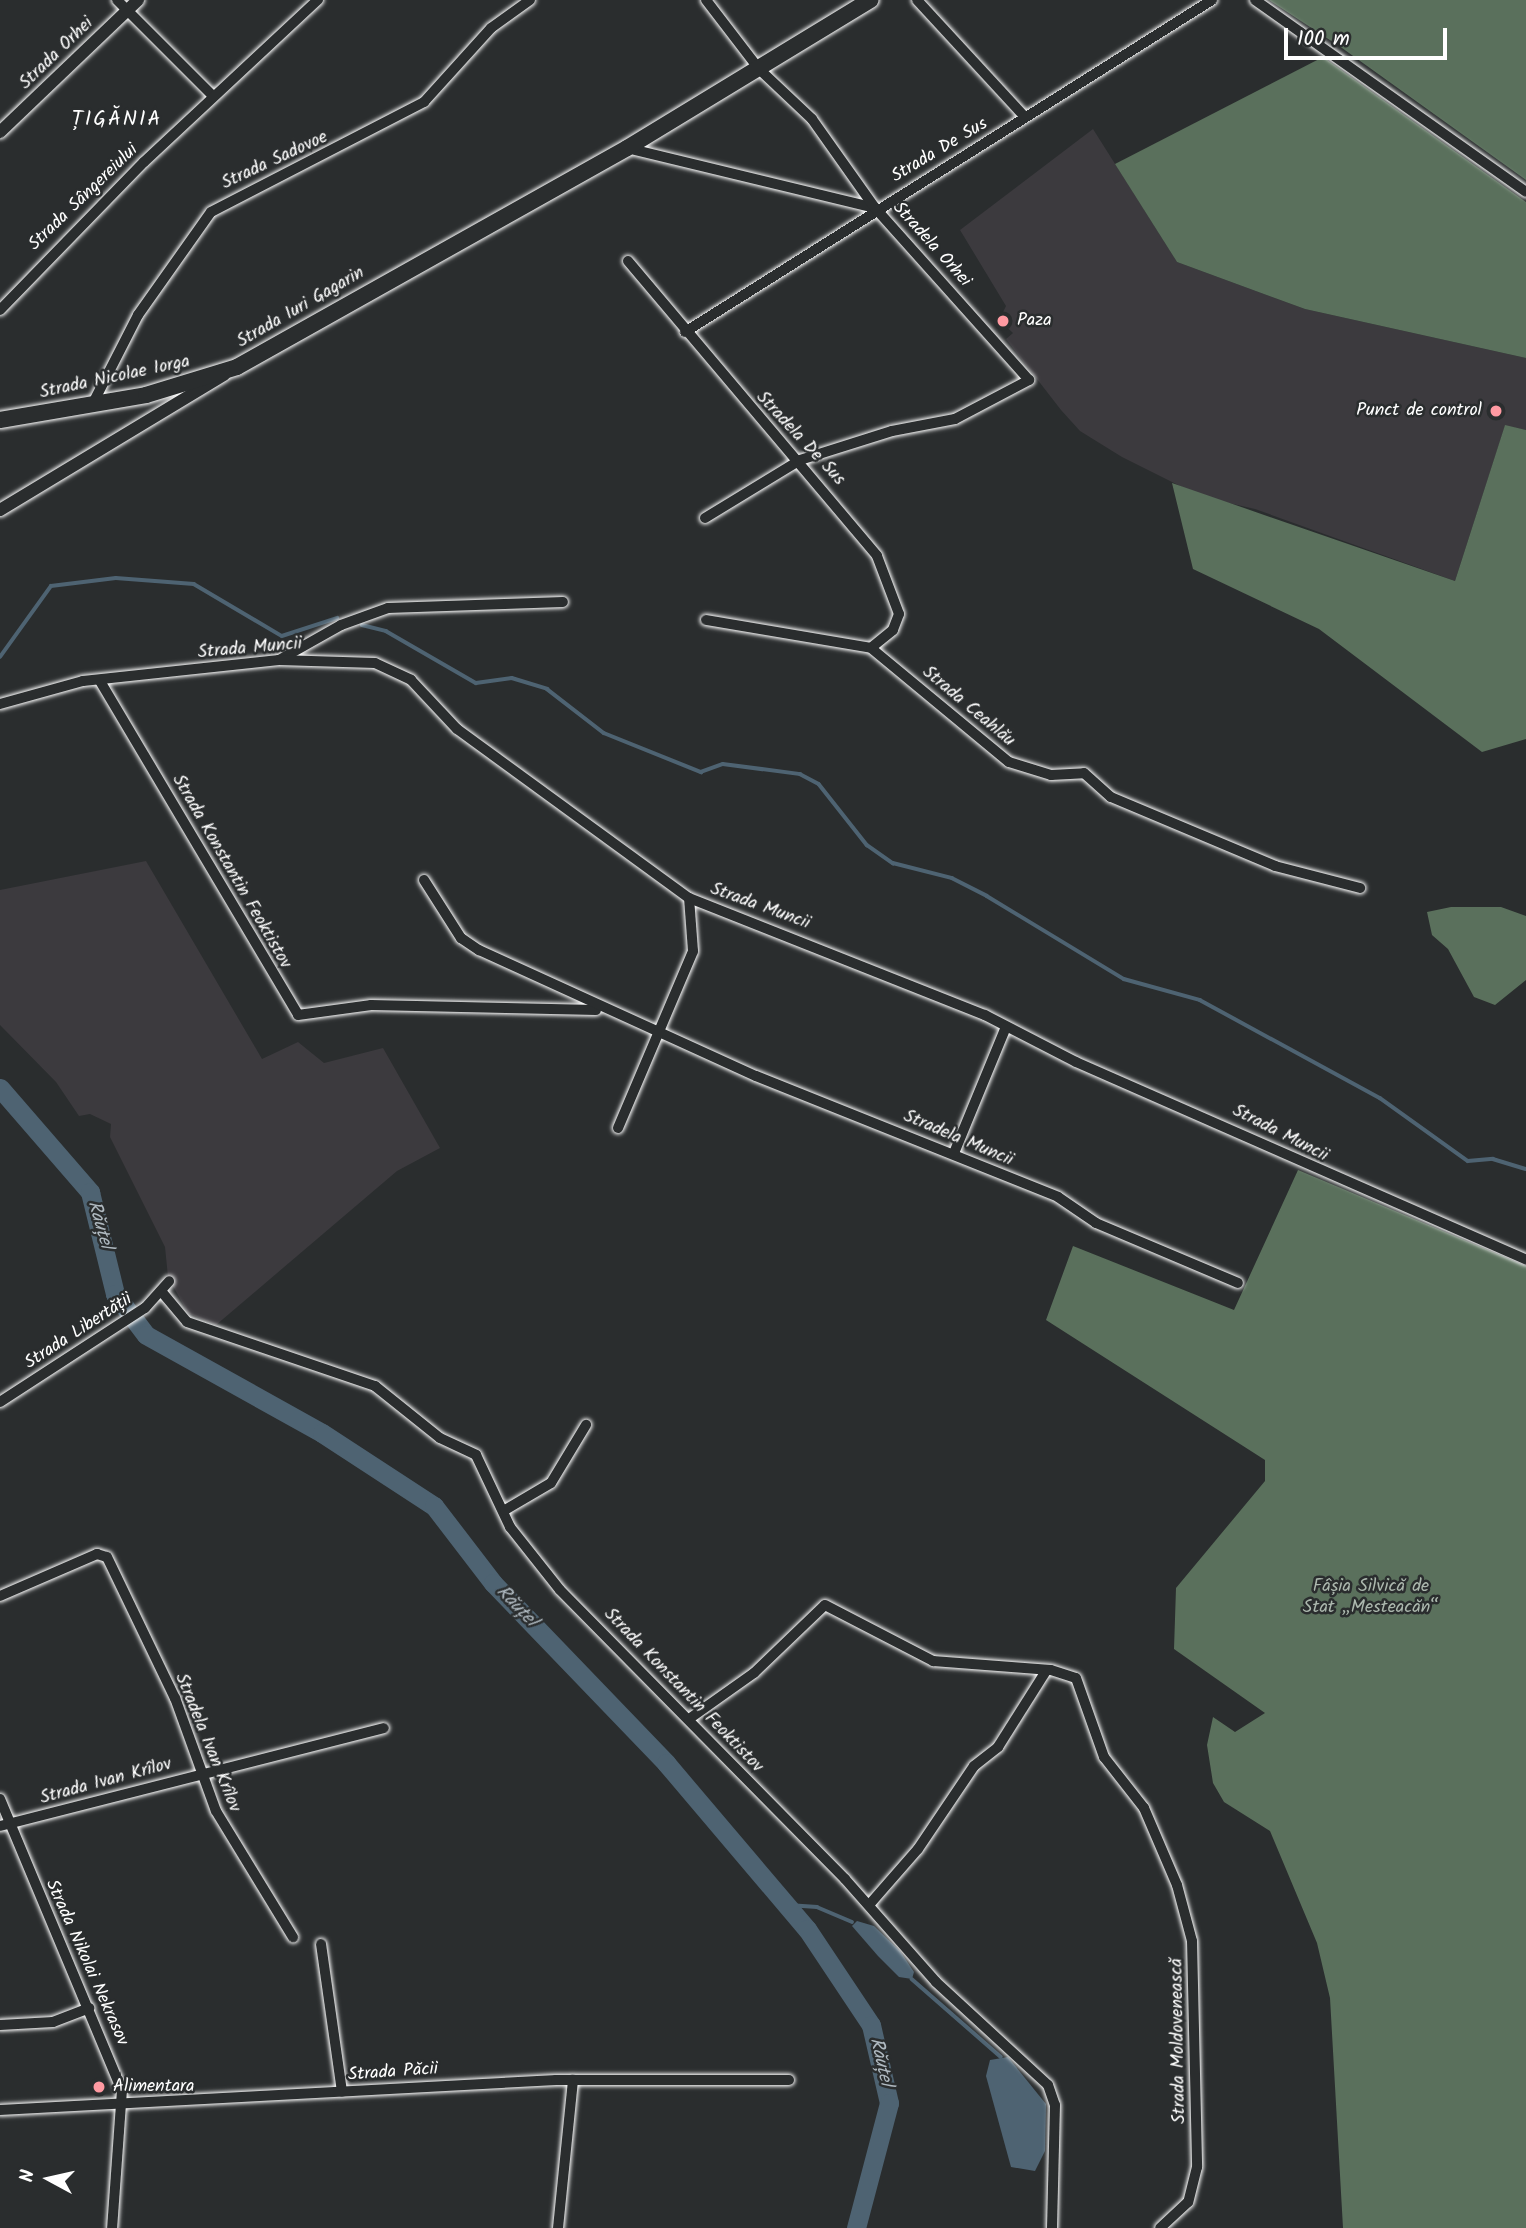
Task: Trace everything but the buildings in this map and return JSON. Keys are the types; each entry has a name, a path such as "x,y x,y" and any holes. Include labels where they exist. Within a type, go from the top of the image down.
{"main road":[{"name":"Strada Iuri Gagarin","path":"237,367 627,148 870,0"},
{"name":"Strada Nicolae Iorga","path":"0,420 92,405 237,367"}],"street":[{"path":"117,0 133,4 213,96"},
{"name":"Strada Sângereiului","path":"0,310 43,260 213,96 318,0"},
{"name":"Strada Sadovoe","path":"92,405 138,314 211,212 424,103 485,34 530,0"},
{"name":"Stradela Orhei","path":"706,0 759,69 807,113 876,208 1029,380 955,419 892,431 800,460"},
{"path":"917,0 1025,117"},
{"name":"Strada De Sus","path":"685,332 876,208 1212,0"},
{"path":"1255,0 1526,192"},
{"name":"Strada Orhei","path":"0,132 133,4"},
{"path":"627,148 876,208"},
{"name":"Stradela De Sus","path":"628,261 685,332 800,460 888,577 897,624 872,648"},
{"name":"Strada Iuri Gagarin","path":"0,510 237,367"},
{"path":"705,518 800,460"},
{"path":"279,660 341,625 388,608 563,601"},
{"path":"706,620 872,648"},
{"name":"Strada Ceahlău","path":"872,648 1009,762 1051,775 1084,773 1111,797 1275,866 1360,888"},
{"name":"Strada Muncii","path":"0,704 100,681 279,660 351,659 411,680 468,737 689,898 844,955 1526,1260"},
{"name":"Strada Konstantin Feoktistov","path":"100,681 292,1010 304,1017 371,1005 603,1011"},
{"name":"Stradela Muncii","path":"424,880 468,944 603,1011 662,1032 755,1076 954,1153 1058,1197 1110,1230 1238,1283"},
{"path":"618,1128 662,1032 693,951 689,898"},
{"path":"954,1153 1006,1027"},
{"name":"Strada Libertății","path":"0,1402 145,1308 169,1281"},
{"name":"Strada Konstantin Feoktistov","path":"161,1291 187,1322 384,1391 440,1438 476,1455 505,1510 510,1527 560,1590 690,1719 869,1905 936,1982 1048,2085 1055,2105 1052,2228"},
{"path":"505,1510 551,1483 586,1425"},
{"name":"Stradela Ivan Krîlov","path":"0,1596 103,1555 175,1698 228,1835 293,1937"},
{"name":"Strada Moldovenească","path":"690,1719 754,1673 825,1605 933,1661 1045,1671 1076,1678 1084,1689 1096,1739 1140,1799 1177,1885 1192,1941 1195,2180 1182,2210 1160,2228"},
{"path":"869,1905 918,1849 974,1766 998,1747 1045,1671"},
{"name":"Strada Ivan Krîlov","path":"5,1824 384,1728"},
{"name":"Strada Nikolai Nekrasov","path":"0,1799 5,1824 89,2008 123,2103 112,2228"},
{"path":"321,1944 342,2092"},
{"path":"0,2025 53,2022 89,2008"},
{"path":"558,2228 573,2080"},
{"name":"Strada Păcii","path":"0,2109 573,2080 789,2080"}],"shaded area":[{"path":"1093,129 1177,262 1305,309 1526,358 1526,430 1505,426 1455,581 1255,509 1202,497 1122,457 1080,431 1061,410 1006,339 1013,333 999,320 1006,306 960,230"},
{"path":"146,861 262,1059 298,1042 324,1063 383,1048 440,1148 397,1171 216,1325 188,1313 168,1277 165,1247 110,1137 111,1124 90,1114 79,1116 56,1082 0,1025 0,890"}],"green space":[{"path":"1269,0 1526,0 1526,180 1342,48"},
{"path":"1323,57 1526,202 1526,358 1305,309 1177,262 1115,164"},
{"path":"1505,425 1526,430 1526,739 1482,752 1319,629 1193,569 1172,483 1455,581"},
{"path":"1451,907 1501,907 1526,916 1526,980 1495,1005 1474,997 1448,949 1432,935 1427,912"},
{"name":"Fâșia Silvică de Stat „Mesteacăn“","path":"1298,1170 1526,1266 1526,2228 1343,2228 1330,1998 1317,1943 1270,1831 1224,1802 1213,1783 1207,1745 1213,1717 1235,1732 1265,1713 1174,1649 1176,1588 1265,1481 1265,1460 1046,1320 1073,1246 1234,1310"}],"water":[{"path":"857,1921 874,1926 900,1951 914,1972 912,1979 899,1977 878,1956 852,1926"},
{"path":"1008,2057 1046,2104 1045,2151 1035,2171 1011,2167 986,2076 990,2060"}],"waterway":[{"path":"0,657 51,586 116,578 194,584 282,636 337,618"},
{"path":"362,625 386,631 476,683 512,678 547,689 604,733 701,772 723,764 800,774 819,784 867,845 893,863 952,878 987,896 1124,979 1200,1000 1380,1098 1468,1161 1493,1159 1526,1169"},
{"name":"Răuțel","path":"0,1088 90,1192 115,1294 146,1335 322,1433 434,1506 493,1583 666,1763 807,1929 871,2025 889,2103 856,2228"},
{"path":"788,1905 817,1907 852,1922"},
{"path":"912,1979 1001,2057"}],"place":[{"name":"Paza","path":"1003,321"},
{"name":"Punct de control","path":"1496,411"},
{"name":"Alimentara","path":"99,2087"}],"district":[{"name":"ȚIGĂNIA","path":"117,120"}]}
